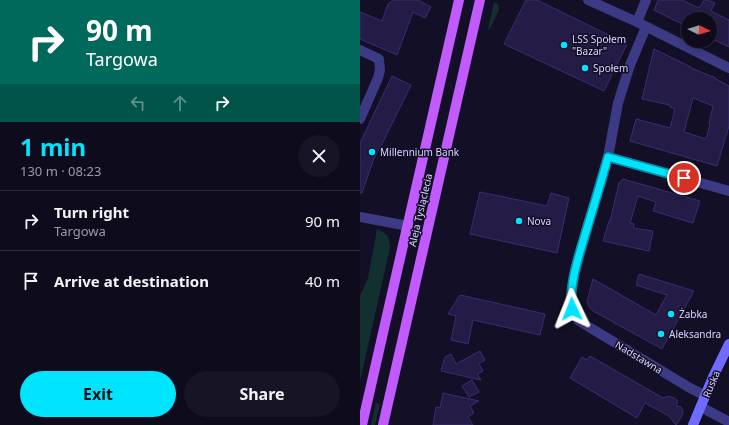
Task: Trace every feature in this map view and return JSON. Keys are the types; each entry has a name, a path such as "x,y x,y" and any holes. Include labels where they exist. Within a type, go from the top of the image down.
{"main road":[{"name":"Aleja Tysiąclecia","path":"362,425 459,0"},
{"name":"Aleja Tysiąclecia","path":"383,425 480,0"}],"street":[{"path":"588,0 729,68"},
{"path":"646,0 642,25 620,97 608,157 729,191"},
{"path":"360,50 379,59 380,70 360,119"},
{"name":"Nadstawna","path":"608,157 573,280 571,298 574,315 579,321 587,326 690,388 706,396"},
{"path":"360,217 408,226"},
{"name":"Ruska","path":"693,425 729,344"},
{"path":"701,407 729,422"}],"green space":[{"path":"494,2 498,5 499,10 490,29 488,29"},
{"path":"377,229 387,236 390,248 360,381 360,296 368,278"},
{"path":"376,403 380,404 375,425 371,425"}],"building":[{"path":"393,0 418,0 431,7 425,18 413,12 397,55 360,39 360,12 382,21 388,4"},
{"name":"Społem","path":"526,0 537,0 627,44 604,91 504,44"},
{"path":"658,0 682,0 699,8 704,0 715,3 711,11 713,12 681,12 681,24 654,10"},
{"path":"717,14 729,20 729,47 717,41"},
{"path":"654,49 691,68 716,78 729,86 729,126 717,166 630,141 636,119 670,128 675,109 670,107 670,105 642,99","holes":["693,98 713,106 706,139 684,132"]},
{"path":"392,76 411,85 374,158 362,193 360,193 360,143"},
{"path":"623,179 700,201 693,223 653,211 656,202 638,196 630,223 634,224 633,228 653,231 649,251 603,241 610,221 619,183"},
{"name":"Nova","path":"480,192 547,206 551,193 569,198 557,253 470,234"},
{"path":"639,274 694,291 662,349 593,311 587,302 593,279 656,315 667,295 636,285"},
{"path":"460,295 545,314 540,335 473,320 468,344 451,340 456,316 448,314"},
{"path":"480,351 485,360 479,364 483,371 477,374 481,380 441,371 445,357 451,354 456,364"},
{"path":"590,356 663,398 669,396 677,400 677,406 681,407 683,411 676,425 669,416 645,403 637,418 570,378 582,357 587,360"},
{"path":"472,380 479,392 469,397 462,386"},
{"path":"443,393 479,401 470,406 474,413 468,417 473,425 433,425 436,407 440,408"}],"place":[{"name":"LSS Społem \"Bazar\"","path":"564,45"},
{"name":"Społem","path":"585,68"},
{"name":"Millennium Bank","path":"372,152"},
{"name":"Nova","path":"519,221"},
{"name":"Żabka","path":"671,314"},
{"name":"Aleksandra","path":"661,334"}],"route":[{"path":"572,309 571,294 574,276 608,157 684,178"}]}
